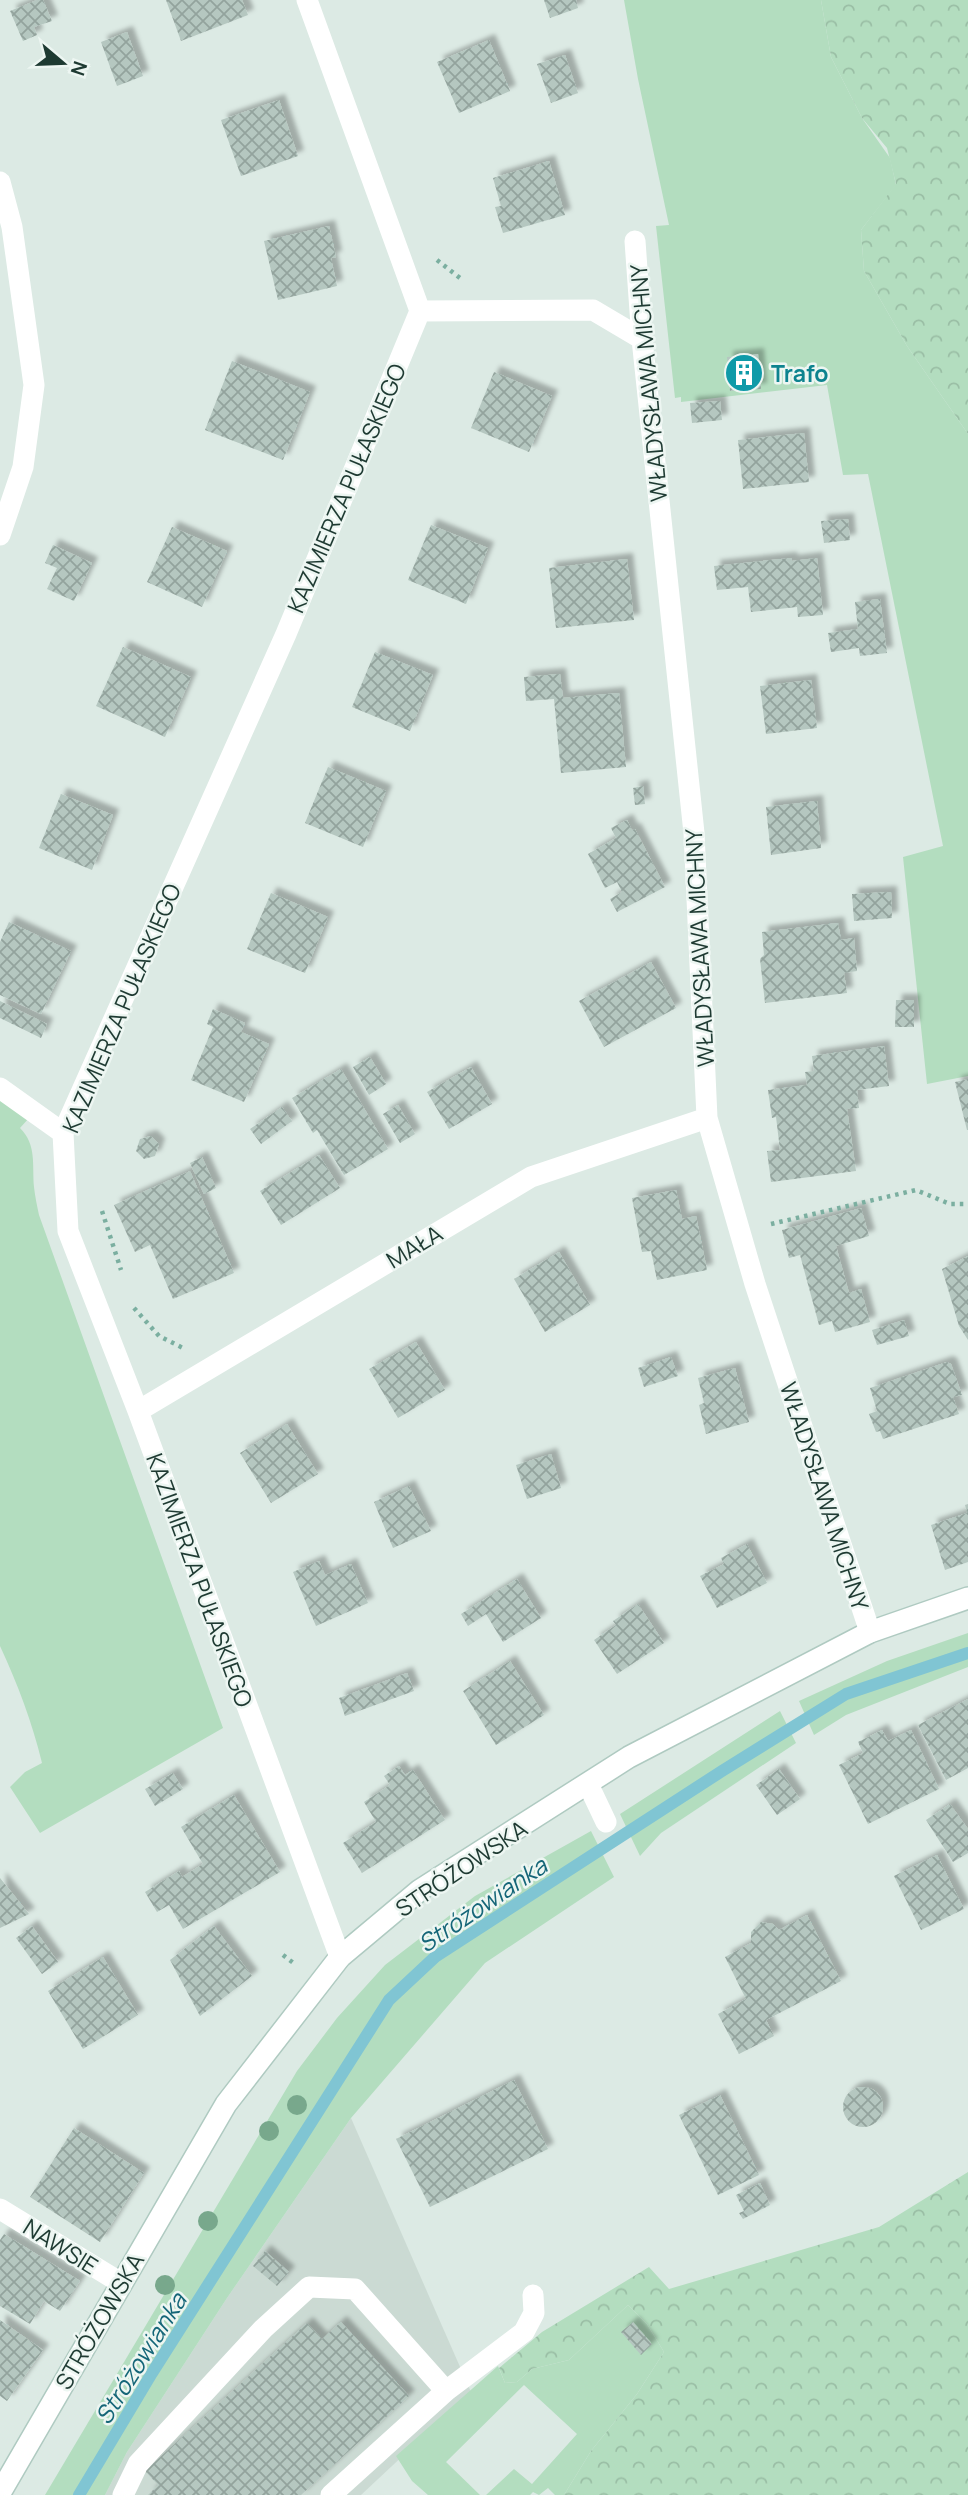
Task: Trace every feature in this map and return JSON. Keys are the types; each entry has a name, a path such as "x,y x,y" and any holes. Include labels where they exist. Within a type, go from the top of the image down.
{"street":[{"path":"307,0 420,311 593,310 642,339"},
{"path":"0,183 12,227 34,385 23,467 0,536"},
{"name":"WŁADYSŁAWA MICHNY","path":"635,241 642,339 694,833 707,1118 755,1284 870,1632"},
{"name":"KAZIMIERZA PUŁASKIEGO","path":"340,1958 138,1411 68,1231 63,1133 286,634 420,311"},
{"path":"0,1088 63,1133"},
{"name":"MAŁA","path":"138,1411 531,1177 707,1118"},
{"name":"STRÓŻOWSKA","path":"0,2493 226,2104 340,1958 420,1890 629,1758 870,1632 968,1598"},
{"path":"588,1784 606,1822"},
{"name":"NAWSIE","path":"0,2209 121,2283"},
{"path":"123,2495 138,2464 263,2329 309,2287 355,2289 446,2391"},
{"path":"331,2495 446,2391 524,2332 534,2313 533,2294"}],"path":[{"path":"740,1232 916,1190 950,1204 968,1204"},
{"path":"98,1201 124,1280"},
{"path":"132,1306 159,1336 187,1349"},
{"path":"283,1955 300,1968"}],"shaded area":[{"path":"351,2118 471,2392 361,2495 105,2495 127,2452 227,2298"}],"green space":[{"path":"624,0 821,0 831,57 862,118 890,158 896,185 861,230 864,271 907,346 968,434 968,1076 927,1084 903,857 943,846 868,474 843,475 827,385 681,402 681,397 675,398 656,226 669,225"},
{"path":"821,0 968,0 968,434 907,346 864,271 861,230 896,184 887,148 862,118 831,57"},
{"path":"0,1096 29,1118 20,1128 31,1148 39,1215 223,1728 40,1833 10,1787 25,1772 42,1763 24,1704 0,1646"},
{"path":"968,1633 968,1667 846,1715 814,1735 799,1701 887,1661"},
{"path":"780,1711 796,1743 661,1833 640,1856 620,1814"},
{"path":"591,1831 614,1877 485,1963 351,2118 227,2298 127,2452 105,2495 45,2495 297,2071 337,2018 385,1965 475,1896"},
{"path":"968,2172 968,2495 564,2495 591,2451 637,2394 664,2352 647,2324 628,2305 569,2360 532,2369 517,2382 505,2383 499,2368 542,2332 649,2267 669,2289 879,2227"},
{"path":"628,2305 647,2324 664,2352 637,2394 591,2451 564,2495 555,2495 548,2488 539,2495 533,2492 530,2495 486,2495 514,2469 532,2484 577,2434 524,2385 446,2462 480,2495 428,2495 412,2481 396,2456 498,2366 505,2383 517,2382 532,2369 569,2360"}],"building":[{"path":"43,0 52,21 34,27 37,35 23,41 10,11"},
{"path":"166,0 242,0 248,15 181,41"},
{"path":"544,0 576,0 578,8 550,18"},
{"path":"127,32 143,76 117,86 101,42"},
{"path":"489,40 510,91 459,113 437,62"},
{"path":"565,55 578,93 551,103 537,64"},
{"path":"279,100 298,156 241,176 221,120"},
{"path":"549,161 565,215 503,233 495,207 501,206 493,178"},
{"path":"329,226 336,257 331,258 337,286 278,300 264,241"},
{"name":"Trafo","path":"758,354 761,389 730,391 727,357"},
{"path":"232,361 310,392 283,460 205,430"},
{"path":"494,372 552,396 529,452 471,428"},
{"path":"720,401 722,420 692,423 690,403"},
{"path":"804,433 809,482 743,489 738,440"},
{"path":"848,519 850,540 824,543 821,521"},
{"path":"431,525 488,548 466,604 408,580"},
{"path":"172,527 227,551 202,607 147,582"},
{"path":"53,545 92,563 74,601 47,589 57,568 45,563"},
{"path":"791,558 792,561 817,558 823,615 798,617 797,607 751,612 748,587 717,590 714,566"},
{"path":"627,559 634,620 556,628 549,568"},
{"path":"880,599 887,653 860,656 859,648 831,652 828,633 858,629 855,602"},
{"path":"123,647 191,677 165,737 96,706"},
{"path":"375,652 433,675 410,731 352,707"},
{"path":"560,674 563,698 619,693 626,767 561,773 554,699 526,701 524,677"},
{"path":"811,680 817,728 766,734 760,686"},
{"path":"328,767 386,791 363,847 305,823"},
{"path":"643,786 645,804 635,805 633,788"},
{"path":"61,794 113,815 92,870 39,848"},
{"path":"817,801 821,848 771,855 766,807"},
{"path":"627,820 632,830 635,829 665,887 617,912 610,899 622,892 617,882 605,888 588,854 616,838 611,828"},
{"path":"891,892 892,918 854,921 852,894"},
{"path":"271,893 328,917 305,973 247,949"},
{"path":"9,922 71,951 41,1014 0,995 0,942"},
{"path":"838,923 841,940 854,938 857,971 844,973 847,993 765,1003 760,959 764,955 762,932"},
{"path":"651,962 676,1008 604,1047 579,1001"},
{"path":"896,1000 914,1000 914,1027 895,1027"},
{"path":"0,1001 47,1024 41,1038 0,1018"},
{"path":"213,1009 245,1023 241,1032 269,1044 244,1102 191,1080 213,1027 207,1024"},
{"path":"884,1046 889,1086 857,1090 859,1108 847,1109 856,1171 771,1182 767,1151 780,1150 776,1117 772,1118 768,1090 807,1085 805,1072 814,1071 812,1056"},
{"path":"370,1057 386,1084 369,1095 353,1067"},
{"path":"471,1067 492,1104 449,1129 427,1092"},
{"path":"341,1069 388,1149 344,1175 317,1130 313,1133 292,1098"},
{"path":"968,1079 968,1130 967,1130 955,1082"},
{"path":"398,1105 415,1134 400,1143 383,1114"},
{"path":"282,1107 292,1121 261,1144 250,1129"},
{"path":"151,1136 159,1144 155,1156 144,1159 136,1151 140,1139"},
{"path":"319,1155 340,1188 281,1225 260,1191"},
{"path":"202,1157 216,1188 204,1194 190,1163"},
{"path":"190,1171 234,1273 173,1299 150,1245 135,1252 114,1205"},
{"path":"676,1190 682,1219 696,1216 707,1270 657,1280 651,1251 642,1252 632,1198"},
{"path":"861,1208 869,1236 836,1246 849,1293 861,1289 870,1322 835,1332 832,1321 819,1325 800,1255 789,1258 782,1230"},
{"path":"559,1252 590,1305 545,1332 514,1279"},
{"path":"968,1256 968,1340 959,1326 942,1269"},
{"path":"904,1320 909,1336 877,1345 872,1330"},
{"path":"416,1342 445,1390 398,1418 369,1369"},
{"path":"671,1357 678,1376 644,1387 638,1368"},
{"path":"947,1362 951,1364 962,1395 953,1397 959,1414 883,1439 880,1431 876,1432 869,1414 877,1411 870,1388"},
{"path":"735,1368 749,1422 706,1434 699,1405 704,1403 698,1378"},
{"path":"287,1424 318,1474 271,1503 240,1453"},
{"path":"551,1454 561,1488 527,1499 516,1465"},
{"path":"409,1486 431,1531 393,1548 374,1502"},
{"path":"968,1504 968,1562 945,1570 931,1525 967,1513 965,1505"},
{"path":"747,1544 767,1583 717,1608 700,1576 724,1564 721,1558"},
{"path":"319,1561 325,1575 351,1564 368,1603 316,1626 293,1572"},
{"path":"517,1579 541,1618 503,1642 486,1614 468,1626 461,1614"},
{"path":"638,1604 664,1643 617,1674 594,1640 616,1625 613,1621"},
{"path":"510,1661 544,1715 496,1745 463,1691"},
{"path":"407,1673 414,1691 345,1716 339,1698"},
{"path":"968,1699 968,1768 946,1780 918,1725"},
{"path":"882,1730 888,1741 911,1730 939,1789 868,1824 839,1765 863,1753 858,1742"},
{"path":"399,1766 405,1775 413,1770 445,1820 362,1873 343,1843 376,1822 364,1802 390,1785 384,1776"},
{"path":"779,1769 800,1799 777,1815 756,1785"},
{"path":"173,1773 183,1789 155,1806 145,1789"},
{"path":"234,1795 280,1872 183,1929 169,1905 157,1912 145,1892 179,1871 182,1877 203,1864 181,1827"},
{"path":"950,1804 968,1829 968,1853 953,1862 926,1820"},
{"path":"937,1855 964,1909 921,1930 894,1876"},
{"path":"0,1878 29,1914 0,1928"},
{"path":"807,1915 841,1981 766,2020 774,2036 739,2054 718,2014 746,1999 725,1957 751,1943 751,1932 761,1922 773,1924 779,1930"},
{"path":"32,1926 58,1962 42,1974 16,1938"},
{"path":"214,1926 252,1976 200,2016 170,1960"},
{"path":"103,1957 138,2015 83,2049 48,1991"},
{"path":"514,2080 548,2149 430,2207 396,2139"},
{"path":"863,2087 877,2093 883,2107 877,2121 863,2127 849,2121 843,2107 849,2093"},
{"path":"720,2095 759,2175 718,2195 679,2115"},
{"path":"74,2128 144,2173 100,2242 30,2197"},
{"path":"760,2183 770,2205 743,2219 739,2213 744,2211 736,2195"},
{"path":"4,2234 80,2281 60,2311 44,2301 30,2324 0,2306 0,2240"},
{"path":"265,2251 289,2272 277,2286 253,2266"},
{"path":"0,2320 43,2350 7,2401 0,2396"},
{"path":"341,2322 409,2396 301,2495 148,2495 158,2485 145,2471 307,2323 322,2339"},
{"path":"633,2322 652,2344 641,2355 621,2332"}],"waterway":[{"name":"Stróżowianka","path":"79,2495 152,2373 389,2000 435,1957 846,1694 968,1653"}],"place":[{"name":"Trafo","path":"744,373"}]}
